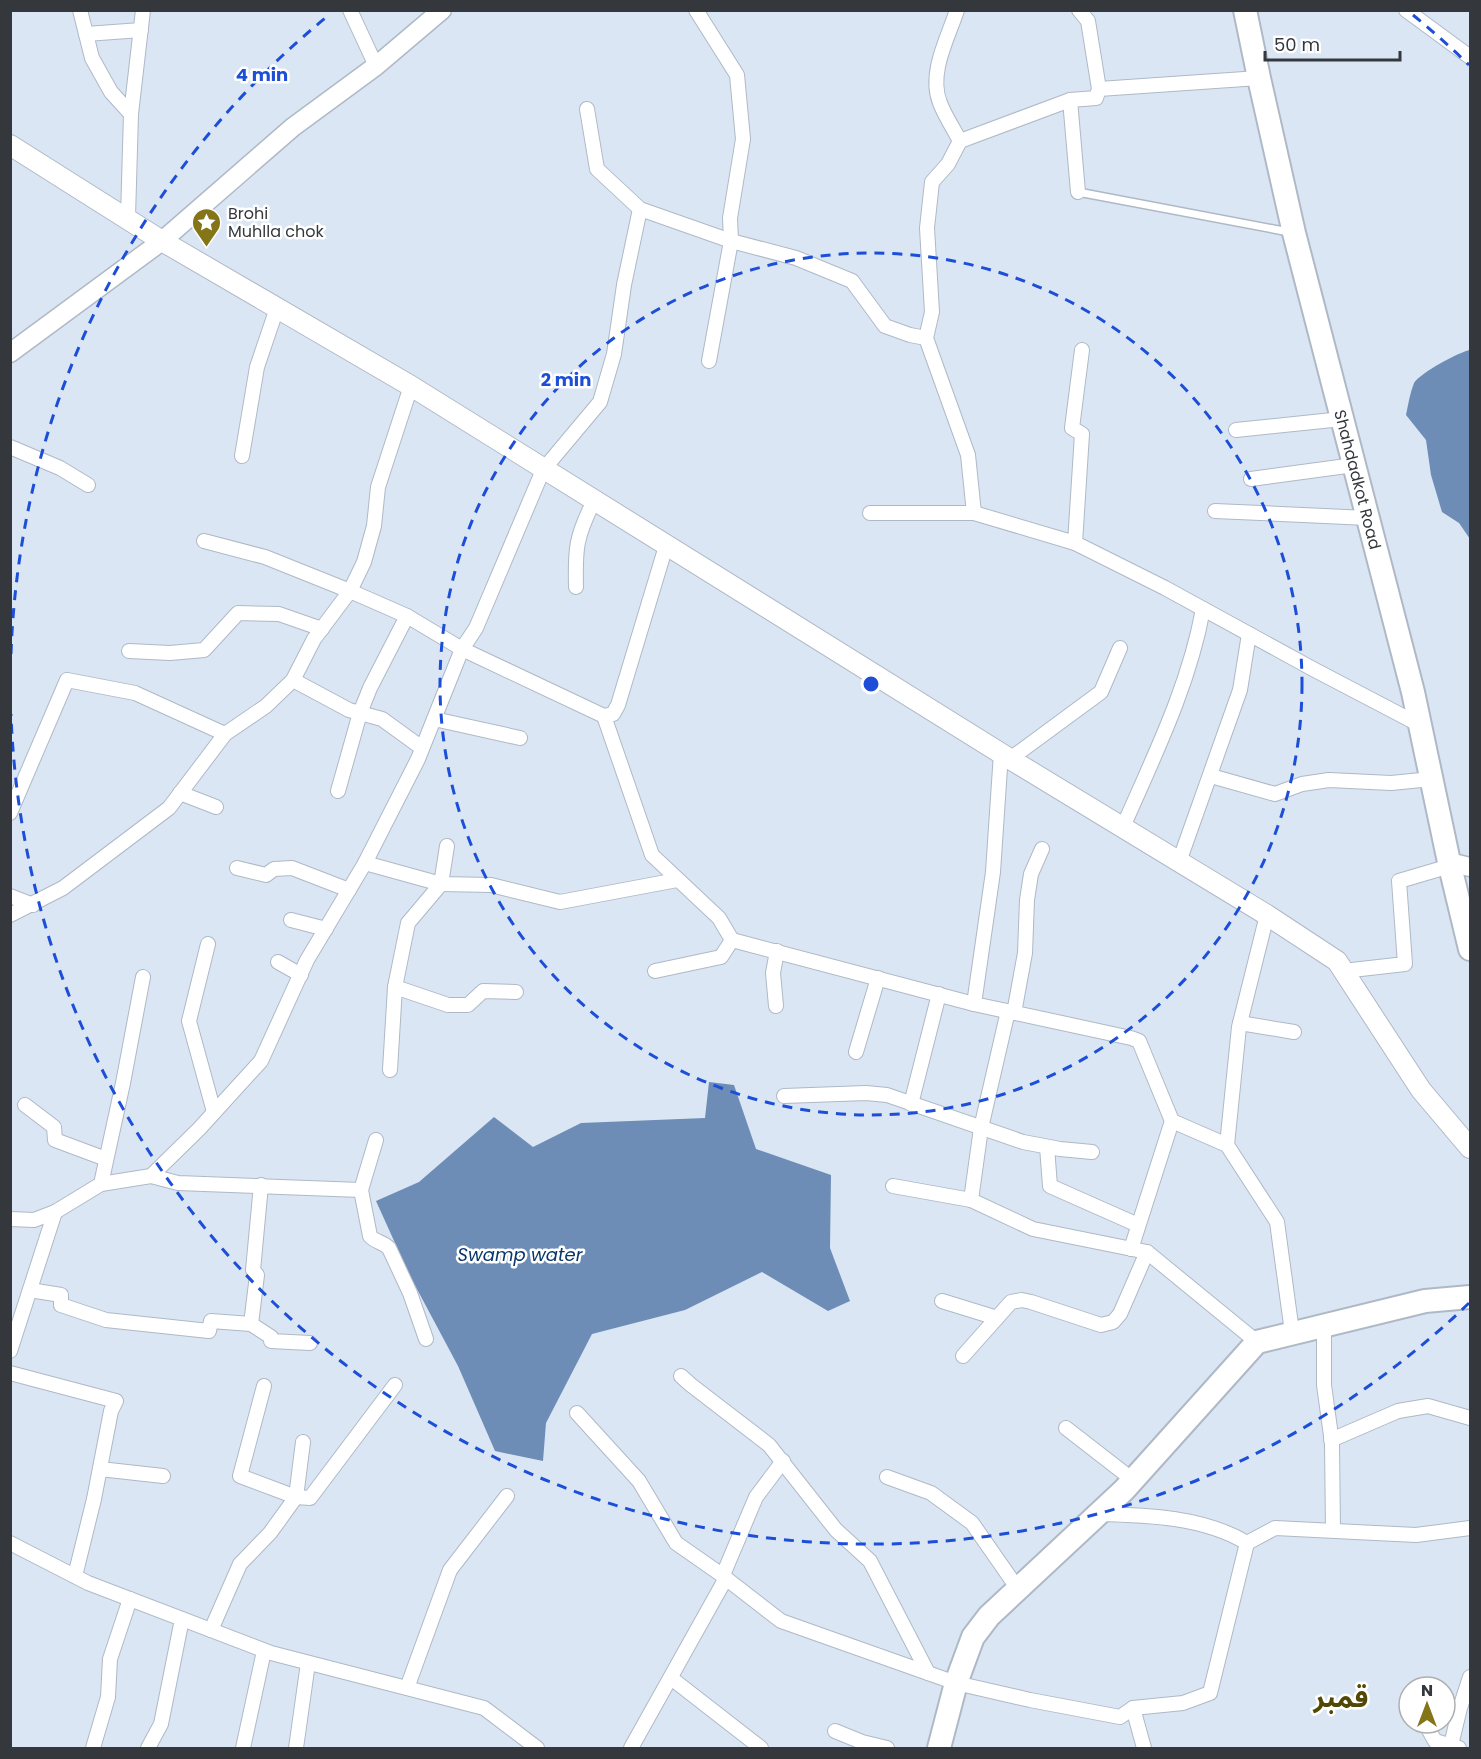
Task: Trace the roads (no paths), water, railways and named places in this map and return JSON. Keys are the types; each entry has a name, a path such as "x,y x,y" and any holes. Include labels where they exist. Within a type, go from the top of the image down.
{"main road":[{"name":"Shahdadkot Road","path":"1245,10 1258,78 1294,234 1368,518 1420,725 1431,779 1456,865 1470,949"},
{"path":"10,145 128,217 162,241 411,386 543,470 1267,915 1337,961 1421,1090 1470,1148"},
{"path":"939,1749 956,1683 973,1637 989,1616 1133,1480 1257,1342 1425,1301 1470,1297"}],"street":[{"path":"80,10 92,58 111,92 131,114"},
{"path":"350,10 376,66"},
{"path":"10,353 162,241 293,127 376,66 442,10"},
{"path":"696,10 736,75 743,139 730,218 731,241 709,361"},
{"path":"957,10 937,68 937,86 939,100 960,141"},
{"path":"974,513 968,455 926,338 932,312 927,228 932,182 948,164 960,141 1070,100 1096,98 1099,89 1088,21 1079,10"},
{"path":"1406,10 1470,57"},
{"path":"128,217 131,114 143,12 157,19"},
{"path":"86,34 141,30"},
{"path":"1099,89 1258,78"},
{"path":"1070,100 1078,192"},
{"path":"587,109 597,169 640,209 731,241 796,258 852,281 885,326 909,335 926,338"},
{"path":"151,1176 261,1061 301,975 365,863 422,748 462,649 476,628 543,470 600,402 614,354 624,285 640,209"},
{"path":"242,456 257,367 277,308"},
{"path":"1075,543 1082,434 1072,428 1082,350"},
{"path":"10,915 63,888 169,808 225,734 266,706 293,680 322,629 350,591 364,562 374,526 378,487 411,386"},
{"path":"1236,430 1342,419"},
{"path":"10,447 60,468 88,485"},
{"path":"1251,478 1354,465"},
{"path":"576,587 575,549 582,525 594,501"},
{"path":"1215,511 1368,518"},
{"path":"870,513 974,513 1075,543 1420,725"},
{"path":"204,541 265,557 350,591 407,616 462,649 604,716 613,714 618,705 666,546"},
{"path":"1123,827 1184,683 1197,641 1203,609"},
{"path":"129,651 170,653 204,650 238,613 279,614 322,629"},
{"path":"338,791 360,713 370,688 407,616"},
{"path":"1179,862 1240,690 1249,634"},
{"path":"974,1004 993,872 1006,756 1101,692 1120,648"},
{"path":"10,813 67,680 135,693 225,734"},
{"path":"293,680 349,710 382,719 422,748"},
{"path":"604,716 652,855 719,918 732,940 974,1004 1139,1041 1172,1121 1131,1249"},
{"path":"434,719 520,738"},
{"path":"1211,776 1275,794 1302,784 1329,780 1391,783 1431,779"},
{"path":"180,793 216,807"},
{"path":"390,1070 395,987 408,923 441,884 447,846"},
{"path":"971,1200 981,1128 1025,953 1031,874 1042,849"},
{"path":"365,863 441,884 491,885 560,902 677,880"},
{"path":"1343,971 1406,964 1399,881 1456,865"},
{"path":"237,868 266,874 274,868 292,868 349,890"},
{"path":"10,896 33,905"},
{"path":"1227,1145 1240,1023 1267,915"},
{"path":"291,920 326,929"},
{"path":"655,971 721,957 732,940"},
{"path":"208,944 189,1021 214,1112"},
{"path":"776,1006 773,973 777,951"},
{"path":"278,963 301,975"},
{"path":"101,1184 143,977"},
{"path":"856,1052 878,978"},
{"path":"395,987 448,1005 468,1005 483,991 516,992"},
{"path":"911,1104 939,994"},
{"path":"1240,1023 1294,1032"},
{"path":"784,1096 866,1093 887,1095 1023,1142 1092,1152"},
{"path":"25,1105 54,1127 55,1140 106,1159"},
{"path":"1172,1121 1227,1145 1277,1222 1292,1332"},
{"path":"376,1140 362,1190 370,1236 389,1248 410,1293 426,1339"},
{"path":"1047,1147 1050,1185 1138,1225"},
{"path":"10,1219 34,1220 56,1212 101,1184 151,1176 178,1182 362,1190"},
{"path":"252,1324 257,1275 253,1270 261,1185"},
{"path":"893,1186 971,1200 1033,1229 1147,1252 1257,1342"},
{"path":"10,1351 56,1212"},
{"path":"963,1356 1011,1302 1022,1300 1101,1325 1113,1322 1120,1314 1147,1252"},
{"path":"30,1290 61,1295 61,1305 106,1320 209,1331 211,1321 252,1324 271,1337 271,1341 310,1343"},
{"path":"942,1301 997,1318"},
{"path":"1324,1325 1324,1385 1331,1440 1333,1530"},
{"path":"10,1373 116,1401 111,1411 75,1576"},
{"path":"681,1376 769,1445 836,1530 870,1561 928,1673"},
{"path":"264,1386 240,1476 296,1497 310,1498 395,1385"},
{"path":"1331,1440 1398,1411 1428,1406 1470,1418"},
{"path":"578,1413 639,1481 676,1543 725,1577 781,1621 956,1683 1120,1717 1133,1708 1183,1703 1210,1693 1247,1543 1275,1528 1416,1535 1470,1528"},
{"path":"1066,1428 1133,1480"},
{"path":"211,1630 240,1564 270,1533 296,1497 303,1442"},
{"path":"631,1749 725,1577 756,1497 783,1461"},
{"path":"100,1469 163,1476"},
{"path":"887,1477 931,1493 972,1523 1018,1589"},
{"path":"407,1688 450,1570 507,1497"},
{"path":"1097,1514 1151,1515 1188,1522 1234,1535 1247,1543"},
{"path":"10,1543 75,1576 264,1651 484,1708 537,1749"},
{"path":"93,1749 108,1696 110,1659 130,1599"},
{"path":"148,1749 161,1724 182,1619"},
{"path":"243,1749 264,1651"},
{"path":"296,1749 308,1663"},
{"path":"1432,1735 1435,1741 1455,1747 1470,1677"},
{"path":"671,1678 761,1749"},
{"path":"1133,1708 1144,1749"},
{"path":"835,1731 887,1749"}],"lane":[{"path":"1078,192 1294,234"}],"water":[{"path":"1470,350 1470,539 1459,523 1442,512 1431,475 1426,440 1406,415 1414,383 1440,364"},
{"name":"Swamp water","path":"709,1082 734,1085 756,1149 831,1175 830,1248 850,1301 828,1311 762,1272 685,1310 592,1334 546,1423 543,1461 495,1451 458,1366 410,1276 376,1201 419,1182 494,1117 533,1147 581,1123 705,1118"}],"place":[{"name":"Brohi Muhlla chok","path":"207,248"}],"district":[{"name":"قمبر","path":"1341,1697"}]}
